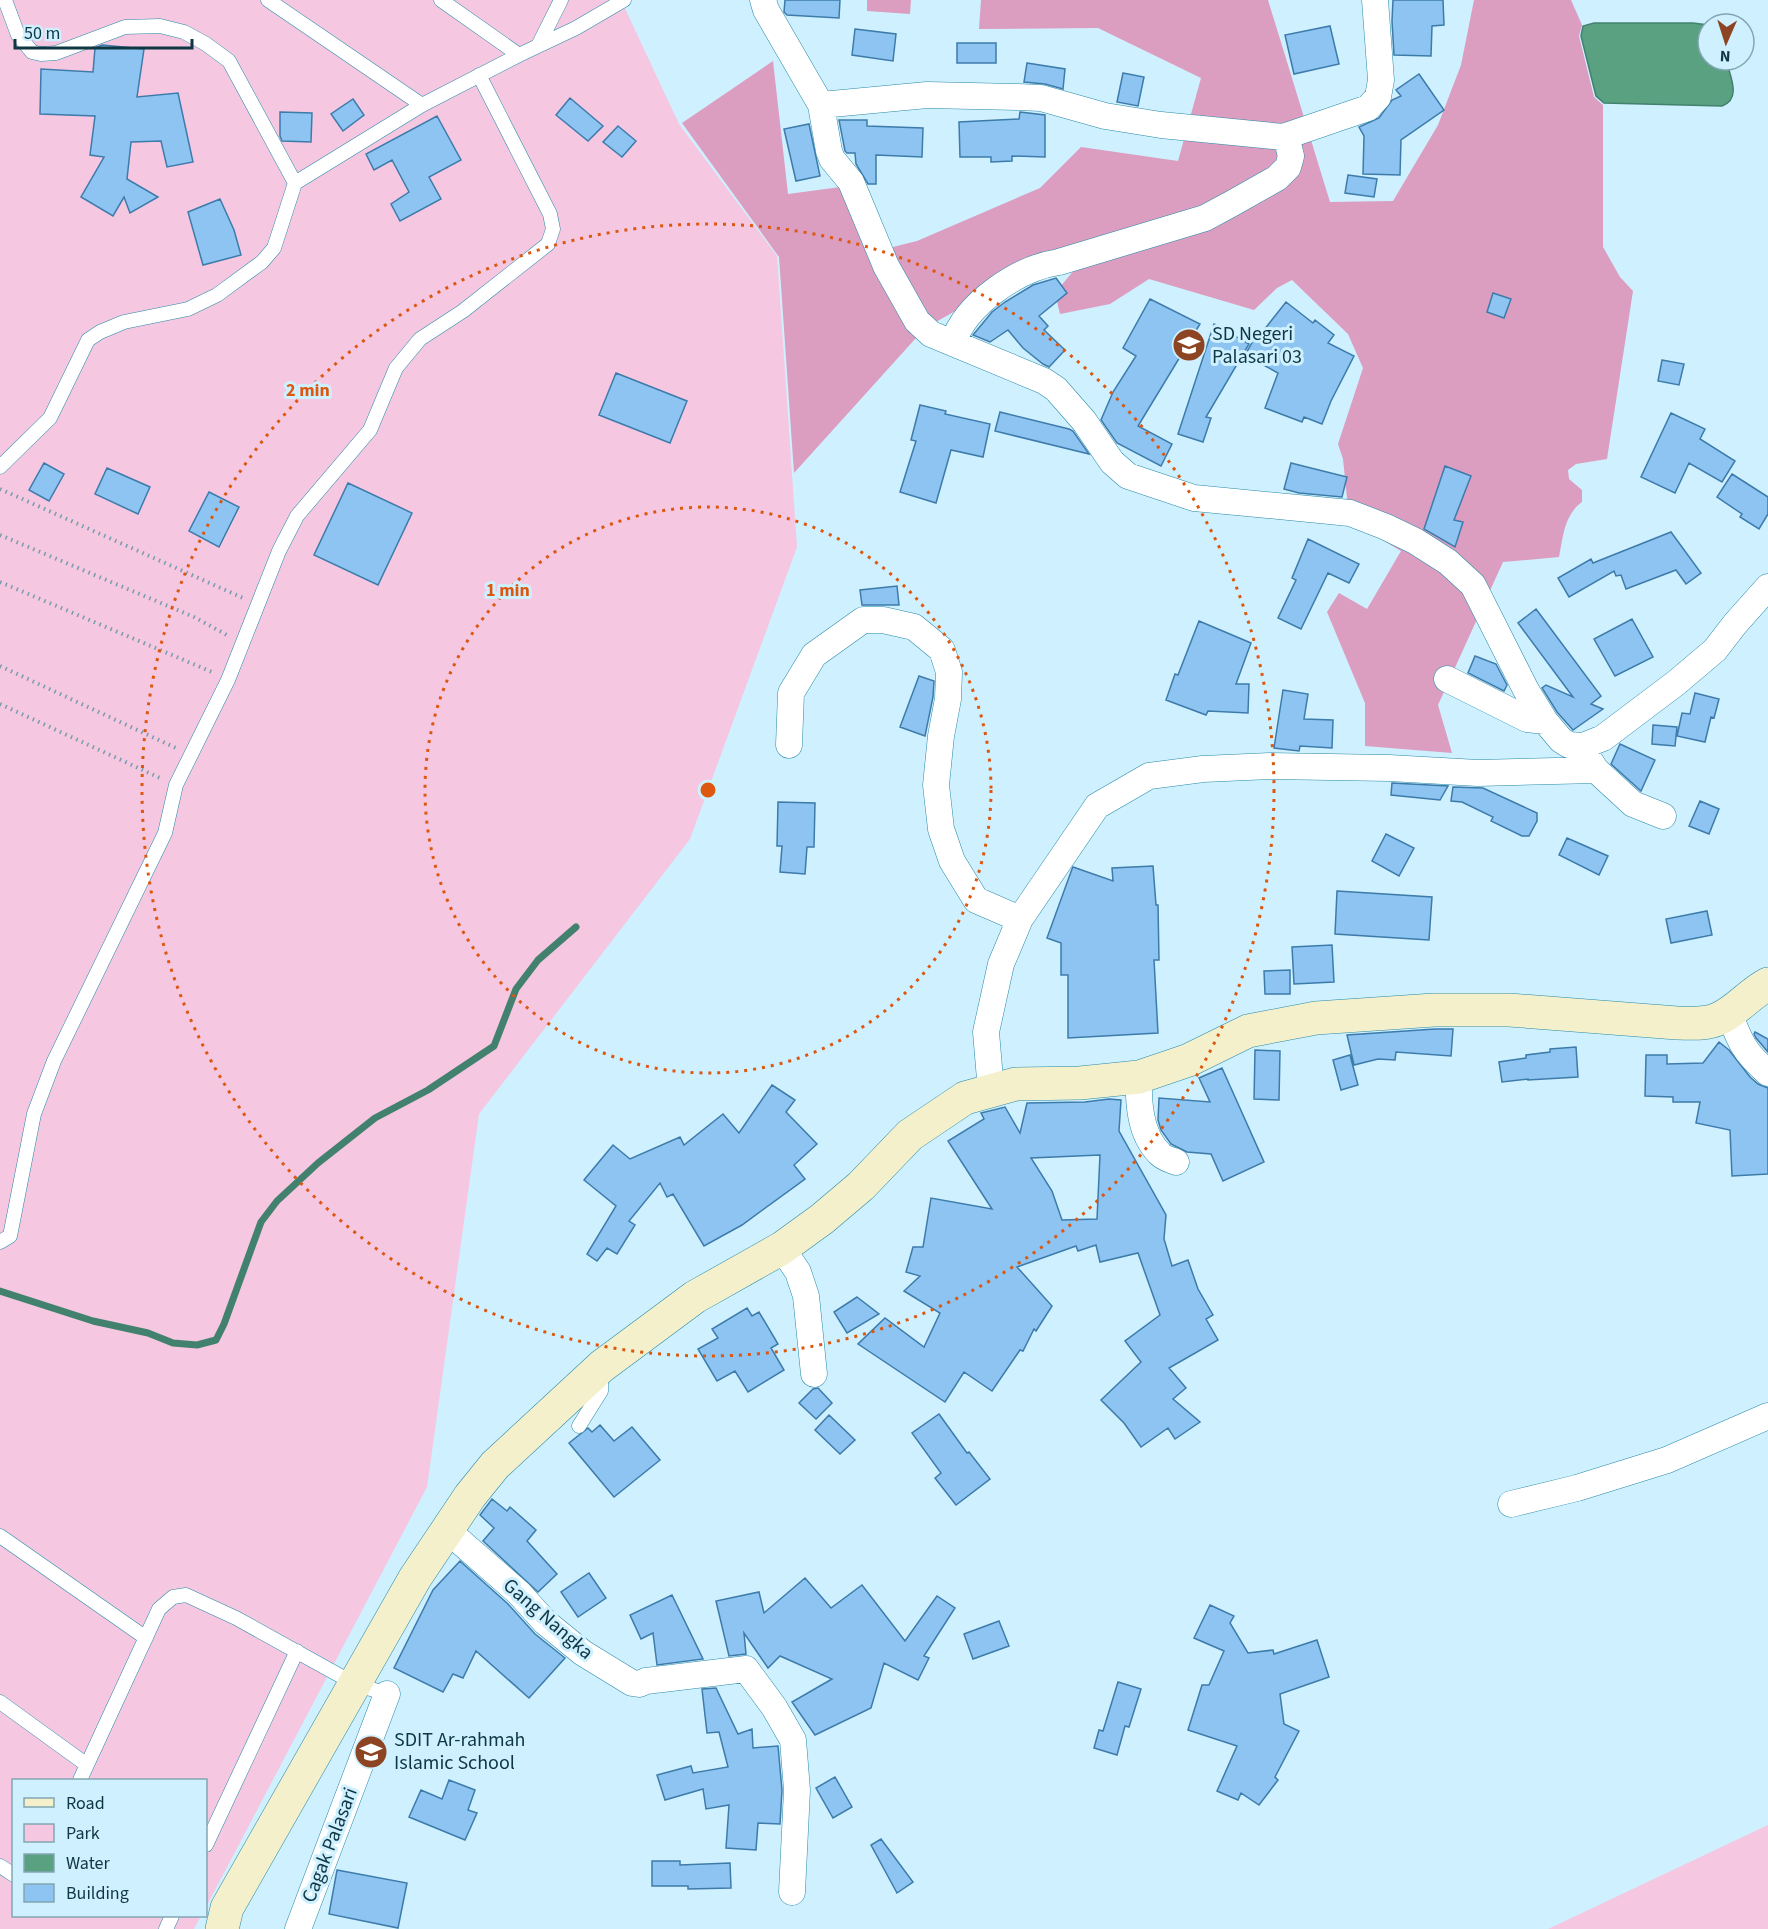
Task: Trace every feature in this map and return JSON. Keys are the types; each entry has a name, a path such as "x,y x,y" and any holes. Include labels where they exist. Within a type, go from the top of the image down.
{"main road":[{"path":"222,1929 227,1908 415,1578 470,1496 495,1465 602,1366 695,1298 782,1248 822,1220 861,1186 910,1135 965,1098 1016,1084 1080,1083 1139,1077 1189,1060 1248,1031 1316,1018 1434,1010 1509,1010 1700,1023 1718,1020 1768,984"}],"street":[{"path":"763,0 766,10 821,105 832,159 851,182 886,266 917,321 931,333 989,356 1050,385 1084,421 1112,462 1128,476 1194,498 1350,513 1386,527 1448,562 1473,585 1526,690 1560,740 1569,745 1583,746 1603,738 1676,683 1714,650 1768,587"},
{"path":"821,105 927,95 1030,97 1104,116 1161,125 1282,137 1368,108 1378,97 1381,80 1375,0"},
{"path":"954,343 961,324 993,292 1041,265 1059,262 1205,218 1277,178 1288,167 1291,156 1288,144 1282,137"},
{"path":"789,745 791,693 814,655 863,620 883,620 914,627 942,650 949,672 948,699 941,736 936,785 941,829 952,861 976,900 1020,920"},
{"path":"1447,679 1527,720 1545,721"},
{"path":"1583,746 1590,763 1596,770 1633,804 1663,816"},
{"path":"991,1091 986,1032 1001,964 1020,920 1097,806 1149,776 1203,769 1270,766 1389,768 1478,773 1596,770"},
{"path":"1729,1013 1739,1041 1750,1057 1768,1072"},
{"path":"1139,1077 1138,1099 1141,1118 1150,1139 1160,1155 1176,1162"},
{"path":"782,1248 798,1272 806,1296 814,1374"},
{"path":"1511,1504 1577,1488 1667,1460 1768,1416"},
{"name":"Gang Nangka","path":"447,1530 519,1593 545,1622 583,1653 632,1683 639,1684 701,1673 746,1669 774,1707 793,1740 797,1790 792,1892"},
{"name":"Cagak Palasari","path":"298,1929 387,1694"}],"lane":[{"path":"5,0 18,35 32,52 41,54 56,53 125,27 160,26 184,32 206,44 229,61 295,183"},
{"path":"268,0 422,105"},
{"path":"441,0 519,55"},
{"path":"538,46 561,0"},
{"path":"0,467 50,418 88,340 124,322 188,309 217,294 262,262 274,249 295,183 422,105 576,28 624,0"},
{"path":"0,1242 10,1236 14,1223 34,1114 54,1061 165,833 176,785 228,680 279,550 297,516 370,430 396,368 420,339 463,310 548,244 553,229 549,214 479,75"},
{"path":"579,1426 601,1391 602,1366"},
{"path":"0,1536 146,1638"},
{"path":"80,1779 159,1609 173,1597 186,1595 236,1618 355,1684 387,1694"},
{"path":"207,1843 297,1651"},
{"path":"0,1702 87,1765"}],"path":[{"path":"0,489 258,604"},
{"path":"0,535 194,617 243,645"},
{"path":"0,582 228,680"},
{"path":"0,666 192,755"},
{"path":"0,704 176,785"}],"green space":[{"path":"0,0 621,0 679,124 777,256 797,547 690,839 479,1114 427,1487 207,1905 207,1779 12,1779 12,1917 200,1917 194,1929 0,1929"},
{"path":"1768,1825 1768,1929 1548,1929"}],"shaded area":[{"path":"867,0 911,0 910,14 867,11"},
{"path":"981,0 1268,0 1330,202 1393,201 1438,125 1461,65 1474,0 1571,0 1582,25 1579,36 1594,97 1603,105 1603,247 1620,277 1633,291 1607,459 1576,464 1568,470 1569,479 1582,490 1582,502 1571,513 1568,520 1559,557 1503,562 1438,705 1452,753 1365,746 1365,703 1327,612 1339,593 1367,609 1401,551 1337,513 1347,498 1343,459 1338,444 1363,368 1348,334 1292,280 1277,288 1254,310 1149,279 1110,304 1060,314 1055,293 1075,269 1059,253 925,328 794,473 779,257 682,123 773,61 788,194 848,186 873,252 917,241 1040,188 1081,147 1178,161 1201,78 1098,28 979,29"}],"water":[{"path":"1594,23 1696,23 1696,72 1730,72 1733,86 1732,98 1722,106 1604,103 1596,96 1581,36 1583,26"}],"building":[{"path":"785,0 840,0 839,18 787,15 784,12"},
{"path":"1393,0 1443,0 1444,25 1432,26 1431,56 1394,55"},
{"path":"1330,26 1339,64 1294,74 1285,35"},
{"path":"855,29 896,34 893,61 852,55"},
{"path":"957,43 996,43 996,63 957,63"},
{"path":"102,45 144,49 137,97 178,93 193,162 167,167 161,141 131,142 127,179 158,197 130,213 124,197 113,216 81,197 104,157 90,155 95,116 40,114 41,69 93,72 95,48"},
{"path":"1027,63 1065,69 1063,89 1024,82"},
{"path":"1123,73 1144,77 1138,106 1117,102"},
{"path":"1419,74 1444,110 1401,140 1400,175 1363,174 1364,136 1359,127 1379,118 1392,100 1401,96 1396,90"},
{"path":"570,98 603,126 588,141 556,115"},
{"path":"353,99 364,115 343,131 331,114"},
{"path":"280,112 312,113 311,142 282,141"},
{"path":"1020,112 1045,115 1045,157 1012,156 1012,161 991,162 991,157 960,157 959,122 1019,119"},
{"path":"437,116 461,160 429,177 441,199 400,221 391,204 409,192 392,160 374,170 366,154"},
{"path":"839,120 867,120 867,126 923,128 922,157 876,155 876,184 868,184 856,164 855,153 845,151"},
{"path":"809,124 820,176 796,181 784,129"},
{"path":"618,126 636,141 622,157 603,142"},
{"path":"1348,175 1377,179 1374,197 1345,193"},
{"path":"220,199 234,230 241,255 203,265 188,212"},
{"path":"1056,278 1067,293 1039,316 1048,326 1044,330 1065,350 1049,367 1023,348 1008,330 990,342 973,335 992,312 1005,302 1033,285"},
{"path":"1493,293 1511,299 1504,318 1487,312"},
{"path":"1150,299 1200,324 1138,426 1172,444 1161,466 1117,443 1101,420 1113,392 1136,356 1123,348"},
{"path":"1286,302 1313,323 1315,320 1334,335 1328,343 1354,356 1322,424 1304,417 1302,422 1265,408 1278,373 1245,355 1257,334 1260,335"},
{"path":"1214,324 1249,344 1206,417 1211,418 1203,442 1178,434"},
{"path":"1662,360 1684,364 1679,385 1658,381"},
{"path":"616,373 687,401 670,443 599,415"},
{"path":"920,405 946,411 945,414 990,424 983,457 951,450 936,503 900,492 916,441 911,440"},
{"path":"1000,412 1069,429 1073,431 1089,454 995,431"},
{"path":"1671,413 1705,429 1700,439 1735,461 1722,482 1689,463 1675,493 1641,477"},
{"path":"44,463 64,474 49,501 29,490"},
{"path":"1291,463 1347,477 1342,497 1299,493 1284,489"},
{"path":"1445,466 1471,476 1454,520 1463,522 1455,547 1424,529"},
{"path":"107,468 150,487 138,514 95,494"},
{"path":"1732,474 1768,497 1768,514 1759,529 1740,517 1742,514 1717,497"},
{"path":"348,483 412,513 378,585 314,555"},
{"path":"209,492 239,507 219,547 189,531"},
{"path":"1671,532 1701,573 1686,584 1676,570 1626,589 1621,575 1616,576 1614,571 1569,597 1558,578 1591,559 1593,563"},
{"path":"1308,539 1359,564 1349,583 1328,573 1301,629 1278,618 1296,580 1292,578"},
{"path":"897,586 899,605 862,605 860,590"},
{"path":"1536,609 1601,696 1591,704 1603,709 1573,730 1557,712 1542,688 1546,685 1573,697 1518,623"},
{"path":"1632,619 1653,657 1615,676 1594,639"},
{"path":"1199,621 1251,643 1236,684 1249,684 1248,713 1208,711 1206,715 1166,700"},
{"path":"1475,656 1496,664 1507,685 1504,691 1468,673"},
{"path":"919,676 934,681 925,736 900,727"},
{"path":"1283,690 1308,694 1304,719 1333,720 1332,748 1300,746 1299,751 1274,748"},
{"path":"1695,693 1719,699 1714,718 1711,717 1705,742 1677,736 1682,713 1690,714"},
{"path":"1653,725 1677,727 1675,746 1652,744"},
{"path":"1620,744 1655,760 1641,791 1611,764"},
{"path":"1392,783 1448,786 1440,800 1391,795"},
{"path":"1453,787 1483,788 1537,813 1537,821 1529,836 1522,836 1491,821 1493,817 1462,802 1451,801"},
{"path":"1700,801 1719,809 1709,834 1689,826"},
{"path":"778,802 815,803 814,847 807,847 805,874 780,872 782,846 777,846"},
{"path":"1386,834 1414,848 1399,876 1372,861"},
{"path":"1567,838 1608,856 1599,875 1559,855"},
{"path":"1153,866 1156,905 1158,905 1159,960 1154,960 1158,1033 1068,1038 1068,975 1061,975 1061,943 1047,938 1072,869 1073,867 1113,881 1112,868"},
{"path":"1337,891 1432,897 1429,940 1335,934"},
{"path":"1707,911 1712,935 1671,943 1666,919"},
{"path":"1332,945 1334,982 1294,984 1292,947"},
{"path":"1290,970 1290,994 1265,994 1264,971"},
{"path":"1453,1029 1451,1056 1396,1052 1395,1060 1378,1059 1354,1065 1347,1035"},
{"path":"1755,1032 1768,1039 1768,1052 1756,1038"},
{"path":"1719,1042 1729,1050 1750,1077 1758,1084 1768,1088 1768,1174 1732,1176 1730,1130 1696,1123 1700,1102 1673,1102 1673,1097 1645,1096 1646,1055 1667,1055 1667,1064 1703,1063"},
{"path":"1576,1047 1578,1077 1502,1082 1499,1062 1550,1052 1550,1049"},
{"path":"1255,1050 1280,1051 1279,1100 1254,1099"},
{"path":"1350,1055 1358,1085 1341,1090 1333,1060"},
{"path":"1222,1068 1264,1162 1223,1181 1211,1154 1187,1152 1171,1144 1161,1130 1158,1120 1159,1098 1210,1102 1199,1078"},
{"path":"772,1085 795,1100 786,1112 817,1144 794,1165 805,1179 742,1225 704,1246 673,1194 667,1197 660,1183 629,1221 635,1225 617,1254 607,1248 597,1261 587,1254 616,1206 584,1180 613,1145 630,1159 680,1137 684,1145 723,1114 739,1133"},
{"path":"1121,1100 1119,1131 1166,1215 1164,1239 1172,1266 1188,1260 1198,1289 1213,1315 1206,1319 1218,1340 1169,1368 1186,1388 1173,1399 1200,1422 1175,1439 1168,1428 1141,1447 1124,1423 1101,1400 1141,1362 1125,1341 1160,1315 1138,1253 1100,1262 1096,1245 1078,1251 1076,1246 1017,1267 1052,1306 1036,1331 1034,1329 1023,1351 1020,1350 992,1391 964,1372 945,1402 858,1344 885,1318 924,1347 940,1313 904,1291 920,1276 906,1272 913,1247 923,1247 931,1198 992,1209 948,1141 984,1119 981,1113 1005,1107 1020,1133 1027,1103","holes":["1100,1155 1097,1219 1062,1220 1052,1191 1031,1158"]},
{"path":"857,1297 879,1314 847,1333 834,1312"},
{"path":"747,1308 752,1316 759,1312 778,1344 771,1348 784,1370 748,1392 735,1371 717,1381 698,1349 718,1338 712,1329"},
{"path":"818,1388 832,1403 816,1419 799,1403 813,1389"},
{"path":"939,1414 967,1453 969,1452 990,1479 956,1505 935,1478 941,1473 912,1433"},
{"path":"829,1415 855,1440 840,1454 815,1430"},
{"path":"600,1425 614,1441 632,1427 660,1460 614,1497 569,1443 588,1428 592,1432"},
{"path":"492,1499 507,1511 510,1507 536,1530 527,1541 557,1574 538,1592 483,1541 494,1528 480,1515"},
{"path":"460,1561 508,1604 535,1634 565,1658 529,1698 476,1651 463,1678 453,1674 443,1692 394,1668 433,1590"},
{"path":"589,1573 606,1598 578,1617 561,1592"},
{"path":"805,1578 831,1608 862,1585 905,1641 937,1596 955,1608 924,1656 929,1658 918,1680 884,1663 871,1708 815,1735 792,1702 832,1679 780,1656 768,1668 744,1633 746,1654 729,1656 716,1601 759,1592 764,1613"},
{"path":"672,1595 703,1659 657,1665 653,1633 641,1639 630,1615"},
{"path":"1210,1605 1234,1616 1230,1623 1248,1653 1273,1650 1274,1654 1317,1640 1329,1677 1280,1694 1284,1724 1299,1731 1275,1777 1278,1780 1259,1805 1241,1793 1238,1800 1217,1791 1237,1746 1188,1730 1202,1685 1209,1685 1224,1651 1194,1638"},
{"path":"999,1621 1009,1646 973,1659 964,1634"},
{"path":"1118,1682 1141,1689 1129,1727 1125,1726 1117,1755 1094,1748 1099,1730 1103,1731"},
{"path":"716,1688 738,1734 752,1729 753,1748 778,1746 782,1790 780,1824 758,1823 756,1850 726,1848 729,1805 706,1809 703,1789 665,1800 657,1775 691,1766 693,1773 728,1767 719,1732 707,1733 702,1689"},
{"path":"835,1777 852,1807 833,1818 816,1788"},
{"path":"449,1780 475,1790 468,1810 477,1813 465,1840 409,1817 421,1790 442,1799"},
{"path":"881,1839 913,1882 897,1893 871,1845"},
{"path":"652,1861 680,1861 680,1865 730,1863 731,1888 688,1889 688,1886 652,1886"},
{"path":"337,1870 407,1883 398,1928 329,1914"}],"waterway":[{"path":"0,1291 93,1321 148,1333 173,1343 197,1345 216,1340 261,1222 277,1201 318,1163 375,1118 428,1090 494,1046 516,989 538,960 576,927"}],"place":[{"name":"SD Negeri Palasari 03","path":"1189,345"},
{"name":"SDIT Ar-rahmah Islamic School","path":"371,1752"}]}
